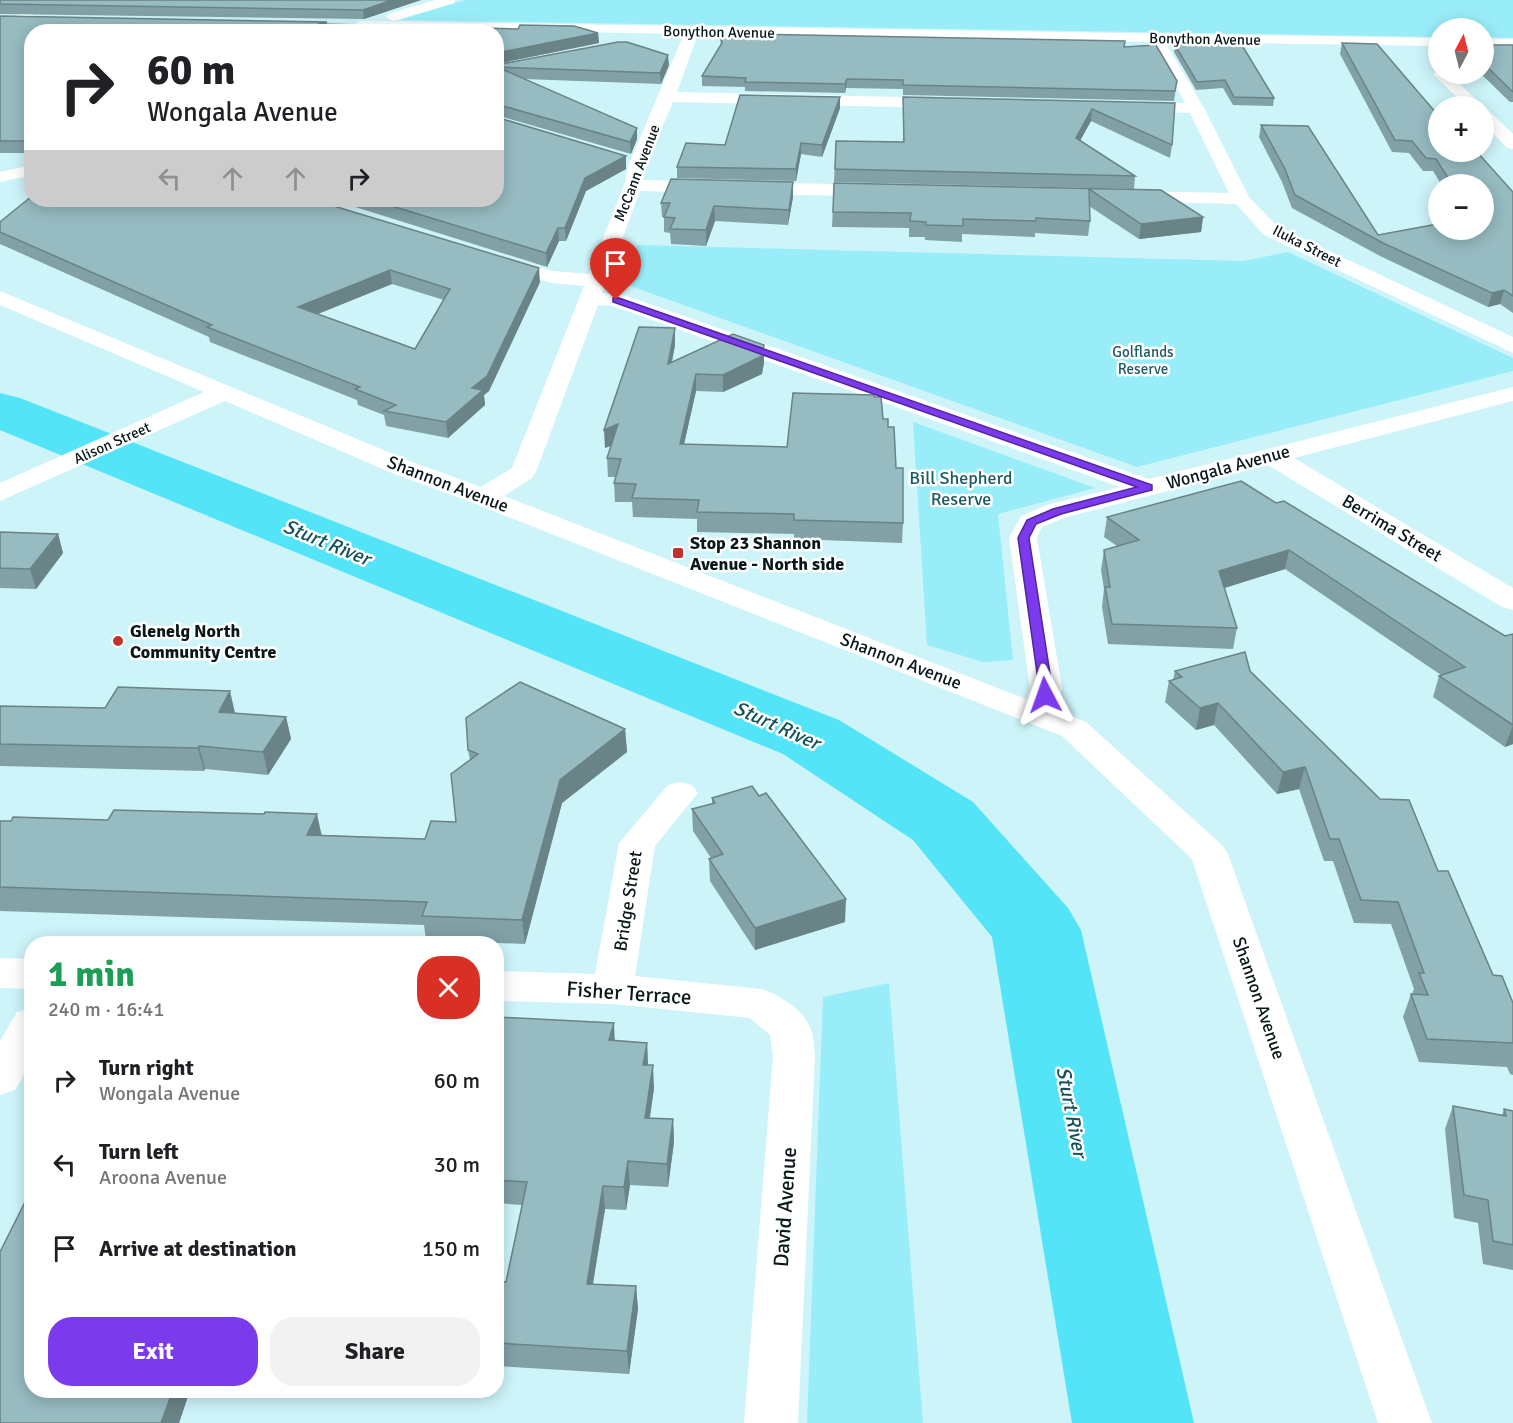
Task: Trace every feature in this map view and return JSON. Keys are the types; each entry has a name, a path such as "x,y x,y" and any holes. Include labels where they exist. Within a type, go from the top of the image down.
{"street":[{"path":"16,20 51,0"},
{"name":"Bonython Avenue","path":"360,24 449,0"},
{"path":"0,20 39,21"},
{"path":"16,20 24,28"},
{"name":"Bonython Avenue","path":"504,33 683,42 1156,38 1428,42"},
{"name":"Iluka Street","path":"1156,38 1196,108 1241,199 1271,231 1513,346"},
{"name":"McCann Avenue","path":"483,497 523,472 633,185 638,164 667,97 683,42"},
{"path":"1408,42 1428,61"},
{"path":"1494,43 1513,43"},
{"path":"1452,84 1464,96"},
{"path":"667,97 961,103"},
{"path":"1114,106 1196,108"},
{"path":"1494,125 1513,144"},
{"path":"616,158 638,164"},
{"path":"0,177 24,172"},
{"path":"633,185 900,191"},
{"path":"1112,196 1241,199"},
{"path":"472,252 593,289 616,300 1149,488"},
{"name":"Shannon Avenue","path":"0,297 400,466 1074,729 1209,854 1410,1423"},
{"name":"Alison Street","path":"0,493 225,392"},
{"name":"Wongala Avenue","path":"1034,713 1045,695 1046,688 1023,538 1031,522 1057,511 1513,394"},
{"name":"Berrima Street","path":"1270,455 1513,601"},
{"name":"Bridge Street","path":"614,989 637,843 680,793"},
{"path":"0,973 24,974"},
{"name":"Fisher Terrace","path":"504,986 614,989 761,1004"},
{"name":"David Avenue","path":"761,1004 790,1029 794,1056 771,1423"},
{"path":"0,1078 24,1037"}],"green space":[{"path":"465,0 1513,0 1513,38 1494,37 1494,18 1428,18 1428,37 400,20"},
{"name":"Golflands Reserve","path":"637,245 1243,261 1288,252 1513,358 1513,371 1137,467 622,283"},
{"name":"Bill Shepherd Reserve","path":"913,422 1095,488 998,514 1013,660 983,662 927,645"},
{"path":"889,983 923,1423 807,1423 823,997"}],"building":[{"path":"0,0 392,0 363,10 0,4"},
{"path":"0,16 327,22 318,24 24,24 24,141 0,141"},
{"path":"520,25 574,26 598,33 504,51 504,29 518,29"},
{"path":"720,35 1125,41 1124,47 1156,45 1177,81 1175,91 903,85 903,80 847,79 845,84 745,82 746,78 702,76 722,43"},
{"path":"618,42 627,42 668,55 660,73 504,67 504,63"},
{"path":"1240,42 1274,98 1234,97 1225,80 1197,82 1175,45"},
{"path":"1342,43 1377,44 1428,104 1428,158 1412,141 1395,140"},
{"path":"1494,45 1513,45 1513,92 1494,74"},
{"path":"504,70 637,128 630,142 504,106"},
{"path":"740,95 840,97 822,145 801,143 796,169 677,167 686,143 725,145"},
{"path":"903,97 1175,103 1172,145 1092,109 1076,138 1135,176 835,169 836,141 904,142"},
{"path":"504,119 626,156 585,178 565,228 558,228 546,253 395,207 504,207"},
{"path":"1261,125 1308,126 1378,235 1428,226 1428,240 1494,240 1494,174 1446,174 1438,162 1486,162 1513,192 1513,296 1504,290 1492,293 1383,243 1295,195 1285,169"},
{"path":"671,179 793,182 789,210 714,206 706,230 670,229 675,218 664,217 670,203 661,203"},
{"path":"834,183 1161,190 1203,217 1141,224 1089,189 1090,221 1036,218 1036,221 963,219 963,226 926,225 926,222 910,221 911,213 833,212"},
{"path":"24,202 24,207 337,207 539,268 487,376 472,388 483,390 446,422 384,411 396,405 355,389 360,387 207,327 212,325 0,232 0,222","holes":["390,270 450,289 415,349 298,307"]},
{"path":"639,327 675,328 668,364 733,334 764,345 762,356 723,375 696,374 680,444 787,447 793,393 881,397 883,419 888,419 888,427 894,427 896,468 903,468 903,523 794,520 794,514 697,512 699,500 632,498 636,484 614,483 621,459 607,458 618,424 604,430"},
{"path":"1241,481 1276,503 1284,501 1505,636 1513,634 1513,725 1439,676 1465,667 1289,550 1219,571 1237,628 1112,624 1105,587 1110,587 1104,550 1139,540 1107,517"},
{"path":"0,532 58,534 30,569 0,568"},
{"path":"1245,652 1250,671 1380,799 1409,800 1438,871 1448,871 1493,975 1502,976 1513,1003 1513,1043 1427,1039 1411,994 1428,995 1419,973 1424,973 1398,902 1361,900 1339,839 1330,839 1305,767 1283,772 1218,703 1200,708 1169,681 1182,677 1175,671"},
{"path":"520,682 625,729 560,780 522,920 422,916 427,902 0,887 0,821 11,821 13,817 108,820 114,810 317,814 307,835 425,839 431,821 456,822 451,774 478,754 468,750 466,718"},
{"path":"118,687 230,691 219,712 286,717 263,752 199,746 198,748 0,744 0,706 105,708"},
{"path":"752,786 759,796 766,793 846,899 755,928 709,859 723,854 692,809 715,803 712,798"},
{"path":"504,1017 614,1023 609,1040 647,1043 643,1065 653,1065 645,1118 673,1119 667,1164 628,1161 624,1187 603,1186 587,1284 636,1286 627,1351 504,1343 504,1282 506,1282 527,1182 504,1181"},
{"path":"1453,1106 1506,1116 1504,1109 1513,1111 1513,1245 1493,1241 1488,1200 1464,1195"},
{"path":"24,1204 24,1398 170,1398 161,1423 0,1423 0,1252"}],"waterway":[{"name":"Sturt River","path":"0,410 811,737 943,821 1036,930 1133,1423"}],"place":[{"name":"Stop 23 Shannon Avenue - North side","path":"678,553"},
{"name":"Glenelg North Community Centre","path":"118,641"}],"route":[{"path":"616,300 1149,488 1057,511 1031,522 1023,538 1045,680 1045,695"}]}
